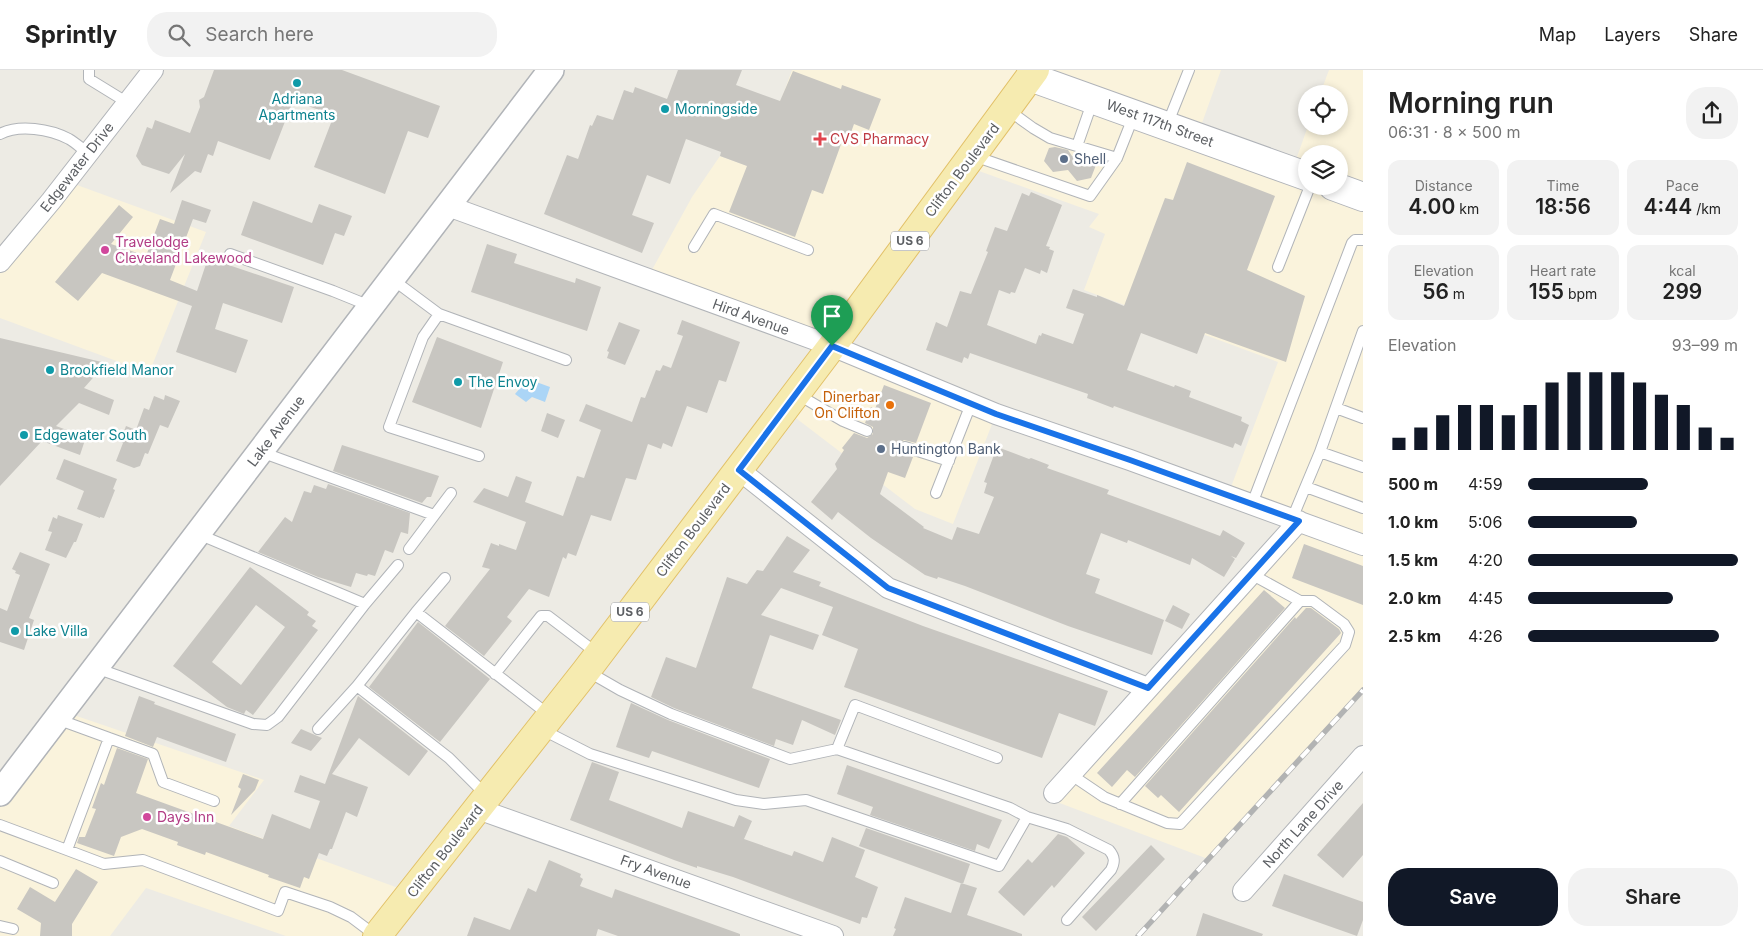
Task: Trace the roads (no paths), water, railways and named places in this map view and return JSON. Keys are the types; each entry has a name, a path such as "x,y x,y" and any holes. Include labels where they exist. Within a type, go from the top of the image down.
{"main road":[{"name":"West 117th Street","path":"1026,72 1093,99 1298,173"},
{"name":"Clifton Boulevard","path":"377,936 483,803 739,470 1007,109 1026,72"},
{"path":"1348,191 1363,197"}],"street":[{"name":"Edgewater Drive","path":"0,262 153,70"},
{"name":"Lake Avenue","path":"0,793 551,70"},
{"name":"Hird Avenue","path":"448,206 832,346 996,414 1363,543"},
{"path":"739,470 888,588 1148,688"},
{"path":"1054,792 1251,574 1296,520"},
{"name":"North Lane Drive","path":"1243,891 1363,756"},
{"name":"Fry Avenue","path":"483,803 833,936"}],"lane":[{"path":"89,70 89,79 128,102"},
{"path":"1166,126 1189,70"},
{"path":"1077,146 1093,99"},
{"path":"1007,109 1046,135 1118,158"},
{"path":"973,156 1090,196 1118,158 1134,114"},
{"path":"0,134 9,129 30,128 68,139 88,153"},
{"path":"1278,267 1306,195"},
{"path":"694,247 714,214 808,250"},
{"path":"1252,504 1352,243 1355,240 1363,240"},
{"path":"230,254 371,307"},
{"path":"392,279 439,314 566,360"},
{"path":"439,314 423,337 389,427 479,456"},
{"path":"1296,520 1306,487 1363,331"},
{"path":"796,394 843,421 867,431"},
{"path":"936,493 971,404"},
{"path":"1336,408 1363,418"},
{"path":"905,447 949,461"},
{"path":"260,451 434,515"},
{"path":"1320,452 1363,467"},
{"path":"1306,487 1363,508"},
{"path":"409,549 451,493"},
{"path":"197,534 365,604"},
{"path":"95,668 253,724 267,725 278,717 365,604 398,565"},
{"path":"1070,774 1104,797 1167,823 1180,824 1345,645 1349,632 1344,624 1313,601 1300,601 1251,574"},
{"path":"318,730 357,686 445,578"},
{"path":"1120,804 1300,601"},
{"path":"416,612 495,674 545,722 590,754 736,800 764,804 806,800 999,866 1027,818"},
{"path":"495,674 541,616 548,616 620,690 671,714 790,758 837,749 1010,808 1027,818 1067,829 1109,850 1113,855 1114,863 1111,870 1067,920"},
{"path":"357,686 450,758 483,803"},
{"path":"837,749 855,705 997,758"},
{"path":"56,719 153,754 163,782 214,801"},
{"path":"67,850 109,738"},
{"path":"0,825 104,864 143,860 278,911 285,892 330,907 351,917 377,936"},
{"path":"0,861 53,883"},
{"path":"0,926 13,929"}],"water":[{"path":"528,379 550,387 545,402 532,397 526,402 515,394"}],"railway":[{"path":"1138,936 1363,690"}],"place":[{"name":"Adriana Apartments","path":"297,83"},
{"name":"Morningside","path":"665,109"},
{"name":"CVS Pharmacy","path":"820,139"},
{"name":"Shell","path":"1064,159"},
{"name":"Travelodge Cleveland Lakewood","path":"105,250"},
{"name":"Brookfield Manor","path":"50,370"},
{"name":"The Envoy","path":"458,382"},
{"name":"Dinerbar On Clifton","path":"890,405"},
{"name":"Edgewater South","path":"24,435"},
{"name":"Huntington Bank","path":"881,449"},
{"name":"Lake Villa","path":"15,631"},
{"name":"Days Inn","path":"147,817"}]}
